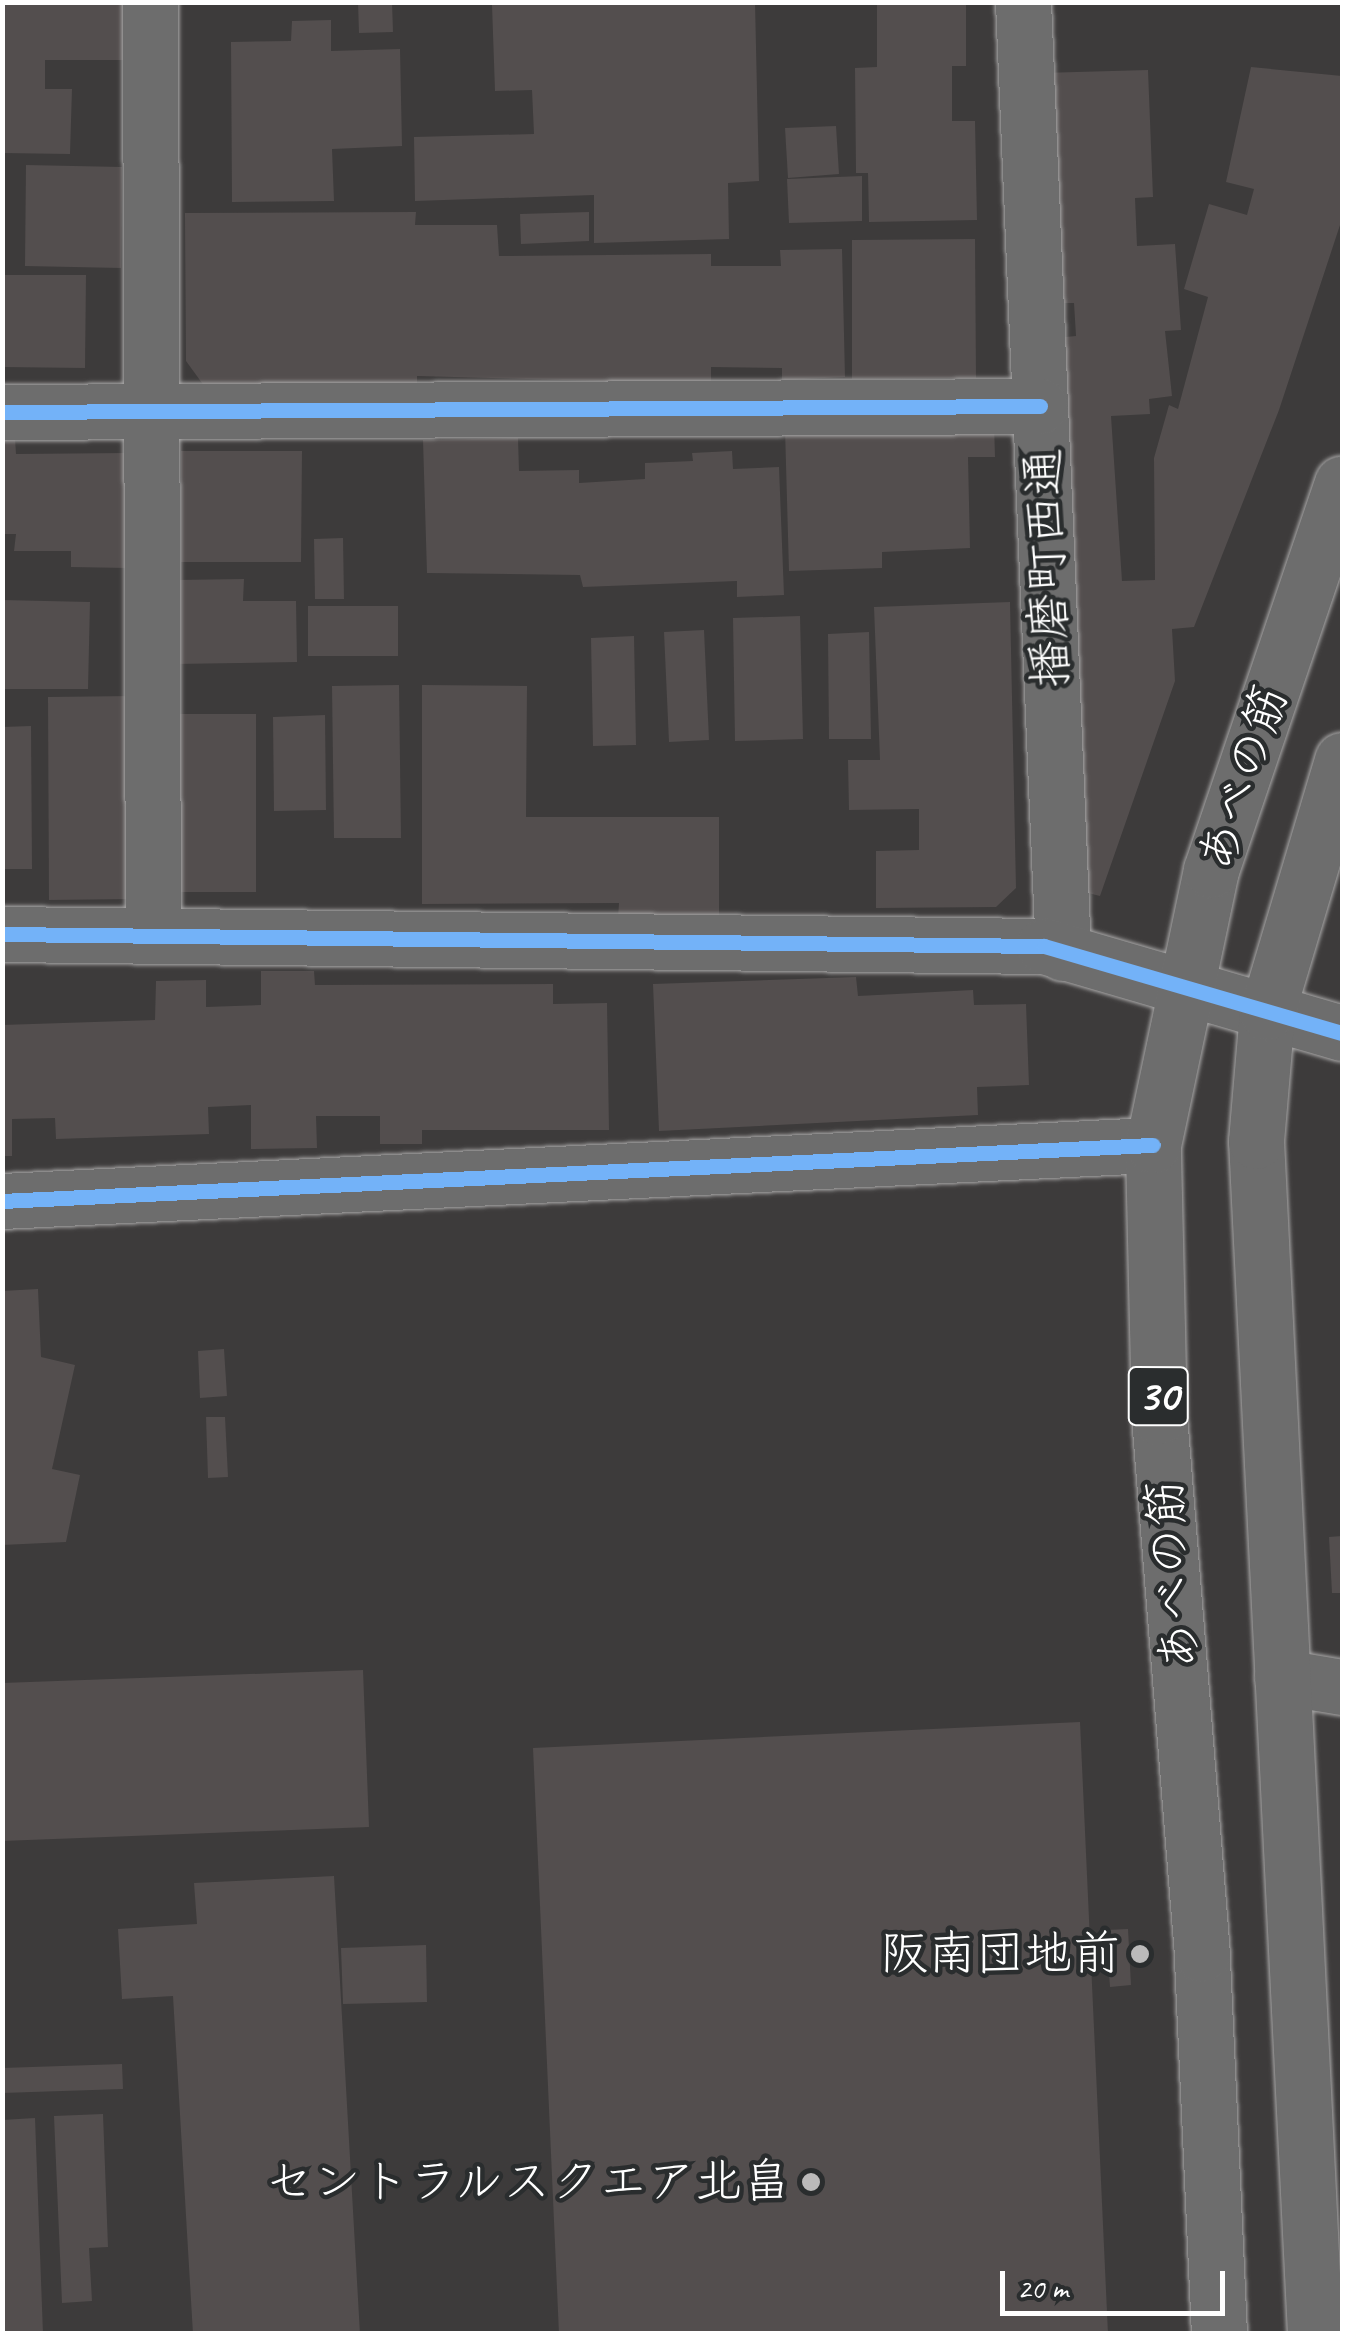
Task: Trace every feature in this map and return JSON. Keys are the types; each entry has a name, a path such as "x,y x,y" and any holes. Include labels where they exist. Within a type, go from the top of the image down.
{"street":[{"path":"150,2 153,936"},
{"name":"播磨町西通","path":"1023,2 1062,953"},
{"path":"2,412 1040,406"},
{"name":"あべの筋","path":"1219,2334 1202,1954 1159,1416 1153,1144 1182,987 1211,870 1342,484"},
{"name":"あべの筋","path":"1315,2334 1256,1140 1268,1012 1342,760"},
{"path":"2,934 1044,946 1342,1033"},
{"path":"2,1201 1153,1144"},
{"path":"1282,1677 1342,1687"}],"building":[{"path":"2,2 123,2 123,60 45,60 45,89 72,89 70,154 2,153"},
{"path":"358,2 392,2 393,32 359,33"},
{"path":"755,2 759,181 728,183 729,239 594,243 594,195 415,201 414,137 534,134 532,90 495,91 492,5"},
{"path":"877,2 966,2 966,66 952,66 952,121 975,121 977,220 869,222 868,173 856,173 855,68 877,67"},
{"path":"331,20 331,51 400,49 402,146 332,149 334,201 232,202 231,42 291,41 292,21"},
{"path":"1251,67 1342,76 1342,219 1279,410 1194,627 1172,629 1175,681 1100,896 1088,893 1070,688 1055,338 1076,336 1074,303 1052,303 1041,73 1148,70 1153,197 1135,198 1137,246 1175,244 1181,330 1165,331 1172,396 1149,399 1150,414 1111,416 1122,581 1155,580 1154,458 1169,405 1178,409 1208,297 1184,289 1209,204 1247,215 1254,189 1226,182"},
{"path":"836,126 839,174 788,178 785,128"},
{"path":"26,165 122,167 121,268 25,266"},
{"path":"862,176 862,221 789,223 787,179"},
{"path":"416,212 415,225 497,225 499,256 711,254 711,266 781,266 780,250 842,249 845,377 782,380 782,368 711,367 711,384 417,376 417,392 210,394 186,361 185,213"},
{"path":"589,212 589,241 521,244 520,214"},
{"path":"975,239 976,378 852,379 852,240"},
{"path":"2,275 86,275 85,368 2,367"},
{"path":"994,423 995,457 968,457 970,548 882,552 882,568 789,571 785,429"},
{"path":"2,438 15,438 16,454 127,453 127,568 71,567 71,551 14,551 16,534 2,534"},
{"path":"518,438 519,471 579,470 579,483 645,479 645,463 693,461 692,453 732,451 733,469 779,467 784,595 737,597 737,581 583,587 580,575 427,573 423,440"},
{"path":"181,451 302,451 301,562 181,562"},
{"path":"343,538 344,599 315,599 314,539"},
{"path":"244,579 243,601 296,601 297,662 175,664 175,580"},
{"path":"2,600 90,602 88,689 2,689"},
{"path":"1010,602 1016,888 996,907 876,908 876,851 919,850 919,809 849,810 848,760 880,760 874,607"},
{"path":"308,606 398,606 398,656 308,656"},
{"path":"800,616 803,739 735,741 733,618"},
{"path":"704,630 709,740 669,742 664,632"},
{"path":"869,632 871,739 829,739 828,634"},
{"path":"634,636 636,745 593,746 591,638"},
{"path":"399,685 401,838 334,838 332,686"},
{"path":"422,685 527,686 526,817 719,817 719,917 618,918 619,903 422,904"},
{"path":"133,696 134,899 49,900 48,697"},
{"path":"179,714 256,714 256,892 181,892"},
{"path":"325,715 326,810 274,811 273,717"},
{"path":"31,726 32,869 2,869 2,727"},
{"path":"261,971 314,971 315,985 553,984 553,1004 607,1003 609,1130 422,1130 422,1144 380,1144 380,1116 316,1116 317,1148 251,1149 251,1105 208,1107 209,1134 56,1139 55,1118 12,1119 12,1156 2,1156 2,1025 155,1020 156,981 206,980 206,1007 261,1005"},
{"path":"856,977 858,996 973,990 974,1005 1026,1004 1029,1085 977,1087 978,1115 659,1131 653,984"},
{"path":"38,1289 41,1357 75,1365 52,1469 80,1475 66,1542 2,1545 2,1291"},
{"path":"224,1349 227,1396 200,1398 198,1351"},
{"path":"206,1417 225,1417 228,1477 208,1478"},
{"path":"1342,1536 1342,1593 1332,1593 1329,1537"},
{"path":"363,1670 369,1827 2,1841 2,1683"},
{"path":"1080,1722 1108,2334 559,2334 533,1748"},
{"path":"334,1876 360,2334 193,2334 173,1996 122,1999 118,1929 197,1924 194,1883"},
{"path":"1128,1929 1131,1985 1110,1987 1106,1930"},
{"path":"426,1945 427,2002 343,2004 341,1948"},
{"path":"122,2064 123,2089 2,2093 2,2068"},
{"path":"103,2114 108,2247 89,2248 92,2301 62,2303 54,2116"},
{"path":"35,2118 43,2334 2,2334 2,2120"}],"cycle path":[{"path":"2,412 1040,406"},
{"path":"2,934 1044,946 1342,1033"},
{"path":"2,1201 1153,1145"}],"place":[{"name":"阪南団地前","path":"1140,1954"},
{"name":"セントラルスクエア北畠","path":"811,2182"}]}
